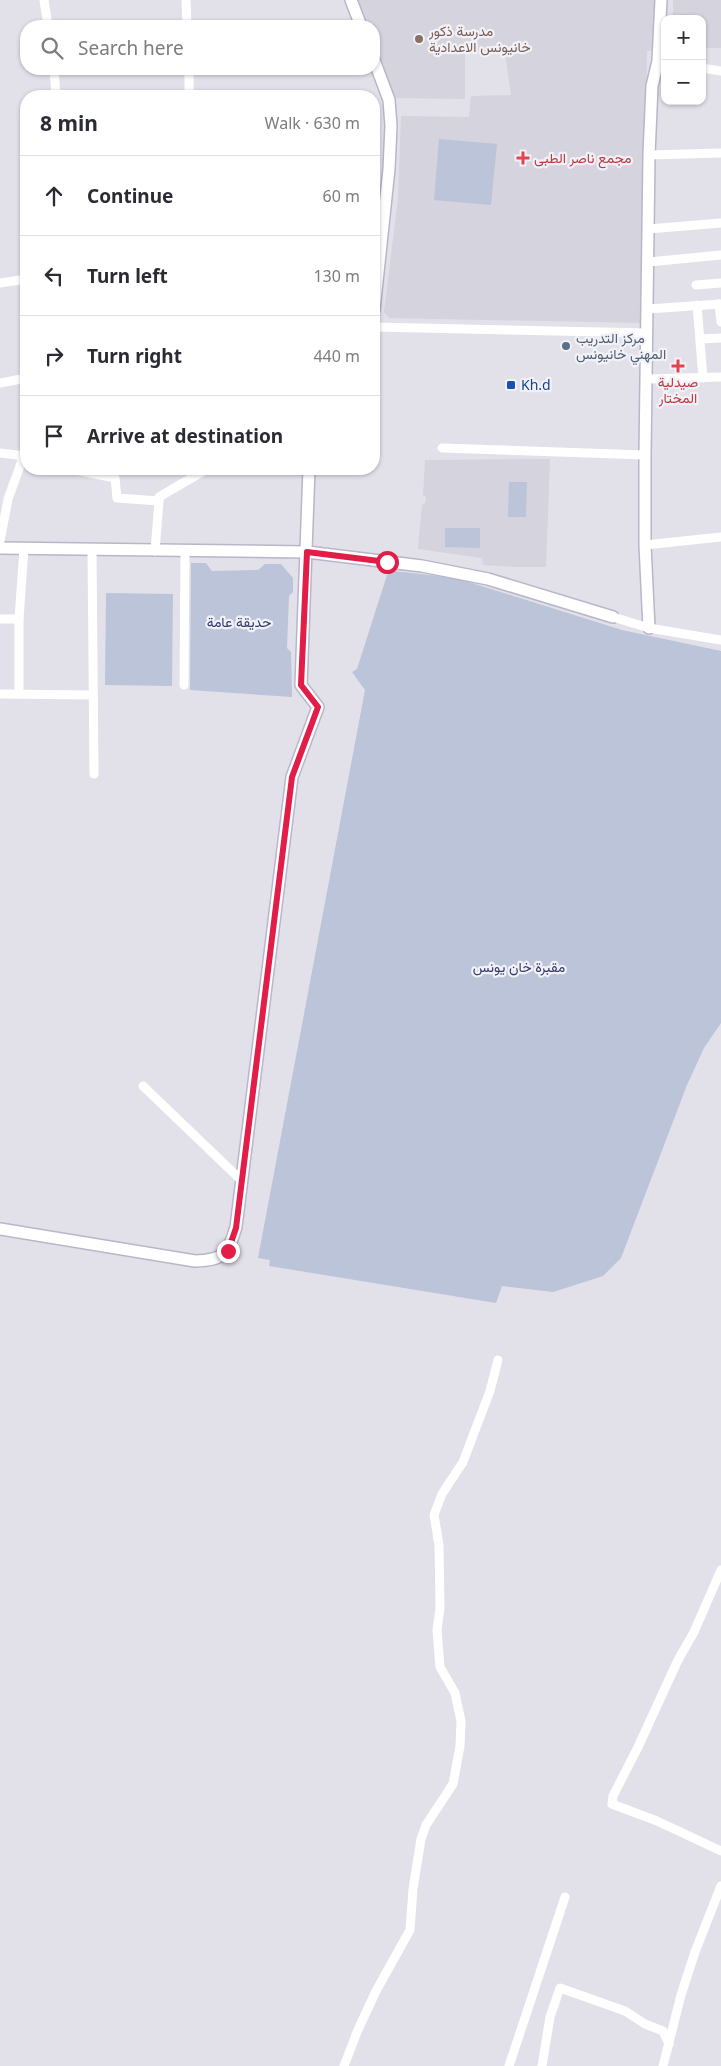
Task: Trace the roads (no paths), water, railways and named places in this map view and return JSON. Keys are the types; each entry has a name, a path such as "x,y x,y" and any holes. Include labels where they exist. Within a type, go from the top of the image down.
{"street":[{"path":"44,0 47,20"},
{"path":"186,0 187,20"},
{"path":"351,0 359,20"},
{"path":"661,0 661,60"},
{"path":"649,628 645,545 645,454 649,155 652,86 661,62"},
{"path":"706,68 721,70"},
{"path":"54,75 56,90"},
{"path":"188,75 189,90"},
{"path":"379,75 388,100 391,126 380,212"},
{"path":"649,155 721,152"},
{"path":"649,229 721,224"},
{"path":"649,262 721,255"},
{"path":"0,283 20,280"},
{"path":"696,285 721,284"},
{"path":"648,309 720,304 721,322"},
{"path":"697,305 703,378"},
{"path":"380,327 647,333"},
{"path":"700,339 721,338"},
{"path":"647,379 721,377"},
{"path":"0,383 20,379"},
{"path":"442,448 645,454"},
{"path":"0,453 20,455"},
{"path":"0,540 8,498 20,468"},
{"path":"100,475 115,478 117,498 159,501"},
{"path":"155,551 159,497 197,475"},
{"path":"0,1229 195,1261 210,1261 224,1255 232,1241 236,1228 292,777 318,707 301,685 309,475"},
{"path":"645,545 721,537"},
{"path":"0,548 307,552 422,566 488,578 649,628 721,640"},
{"path":"20,694 19,619 24,548"},
{"path":"92,549 94,774"},
{"path":"184,685 185,551"},
{"path":"0,619 19,619"},
{"path":"0,694 94,696"},
{"path":"143,1086 242,1181"},
{"path":"344,2066 376,1991 410,1930 413,1889 421,1839 426,1825 453,1784 460,1746 461,1721 455,1693 440,1667 437,1630 440,1608 439,1545 434,1515 442,1494 463,1462 490,1390 498,1360"},
{"path":"721,1570 694,1632 678,1660 613,1796 612,1804 657,1821 721,1850"},
{"path":"663,2066 681,1996 721,1886"},
{"path":"509,2066 565,1897"},
{"path":"542,2066 550,2017 560,1988 625,2011 645,2024 663,2031 669,2044"}],"place":[{"name":"مدرسة ذكور خانيونس الاعدادية","path":"419,39"},
{"name":"مجمع ناصر الطبى","path":"523,158"},
{"name":"مركز التدريب المهني خانيونس","path":"566,346"},
{"name":"صيدلية المختار","path":"678,366"},
{"name":"Kh.d","path":"511,385"}],"park label":[{"name":"حديقة عامة","path":"239,622"},
{"name":"مقبرة خان يونس","path":"519,967"}]}
